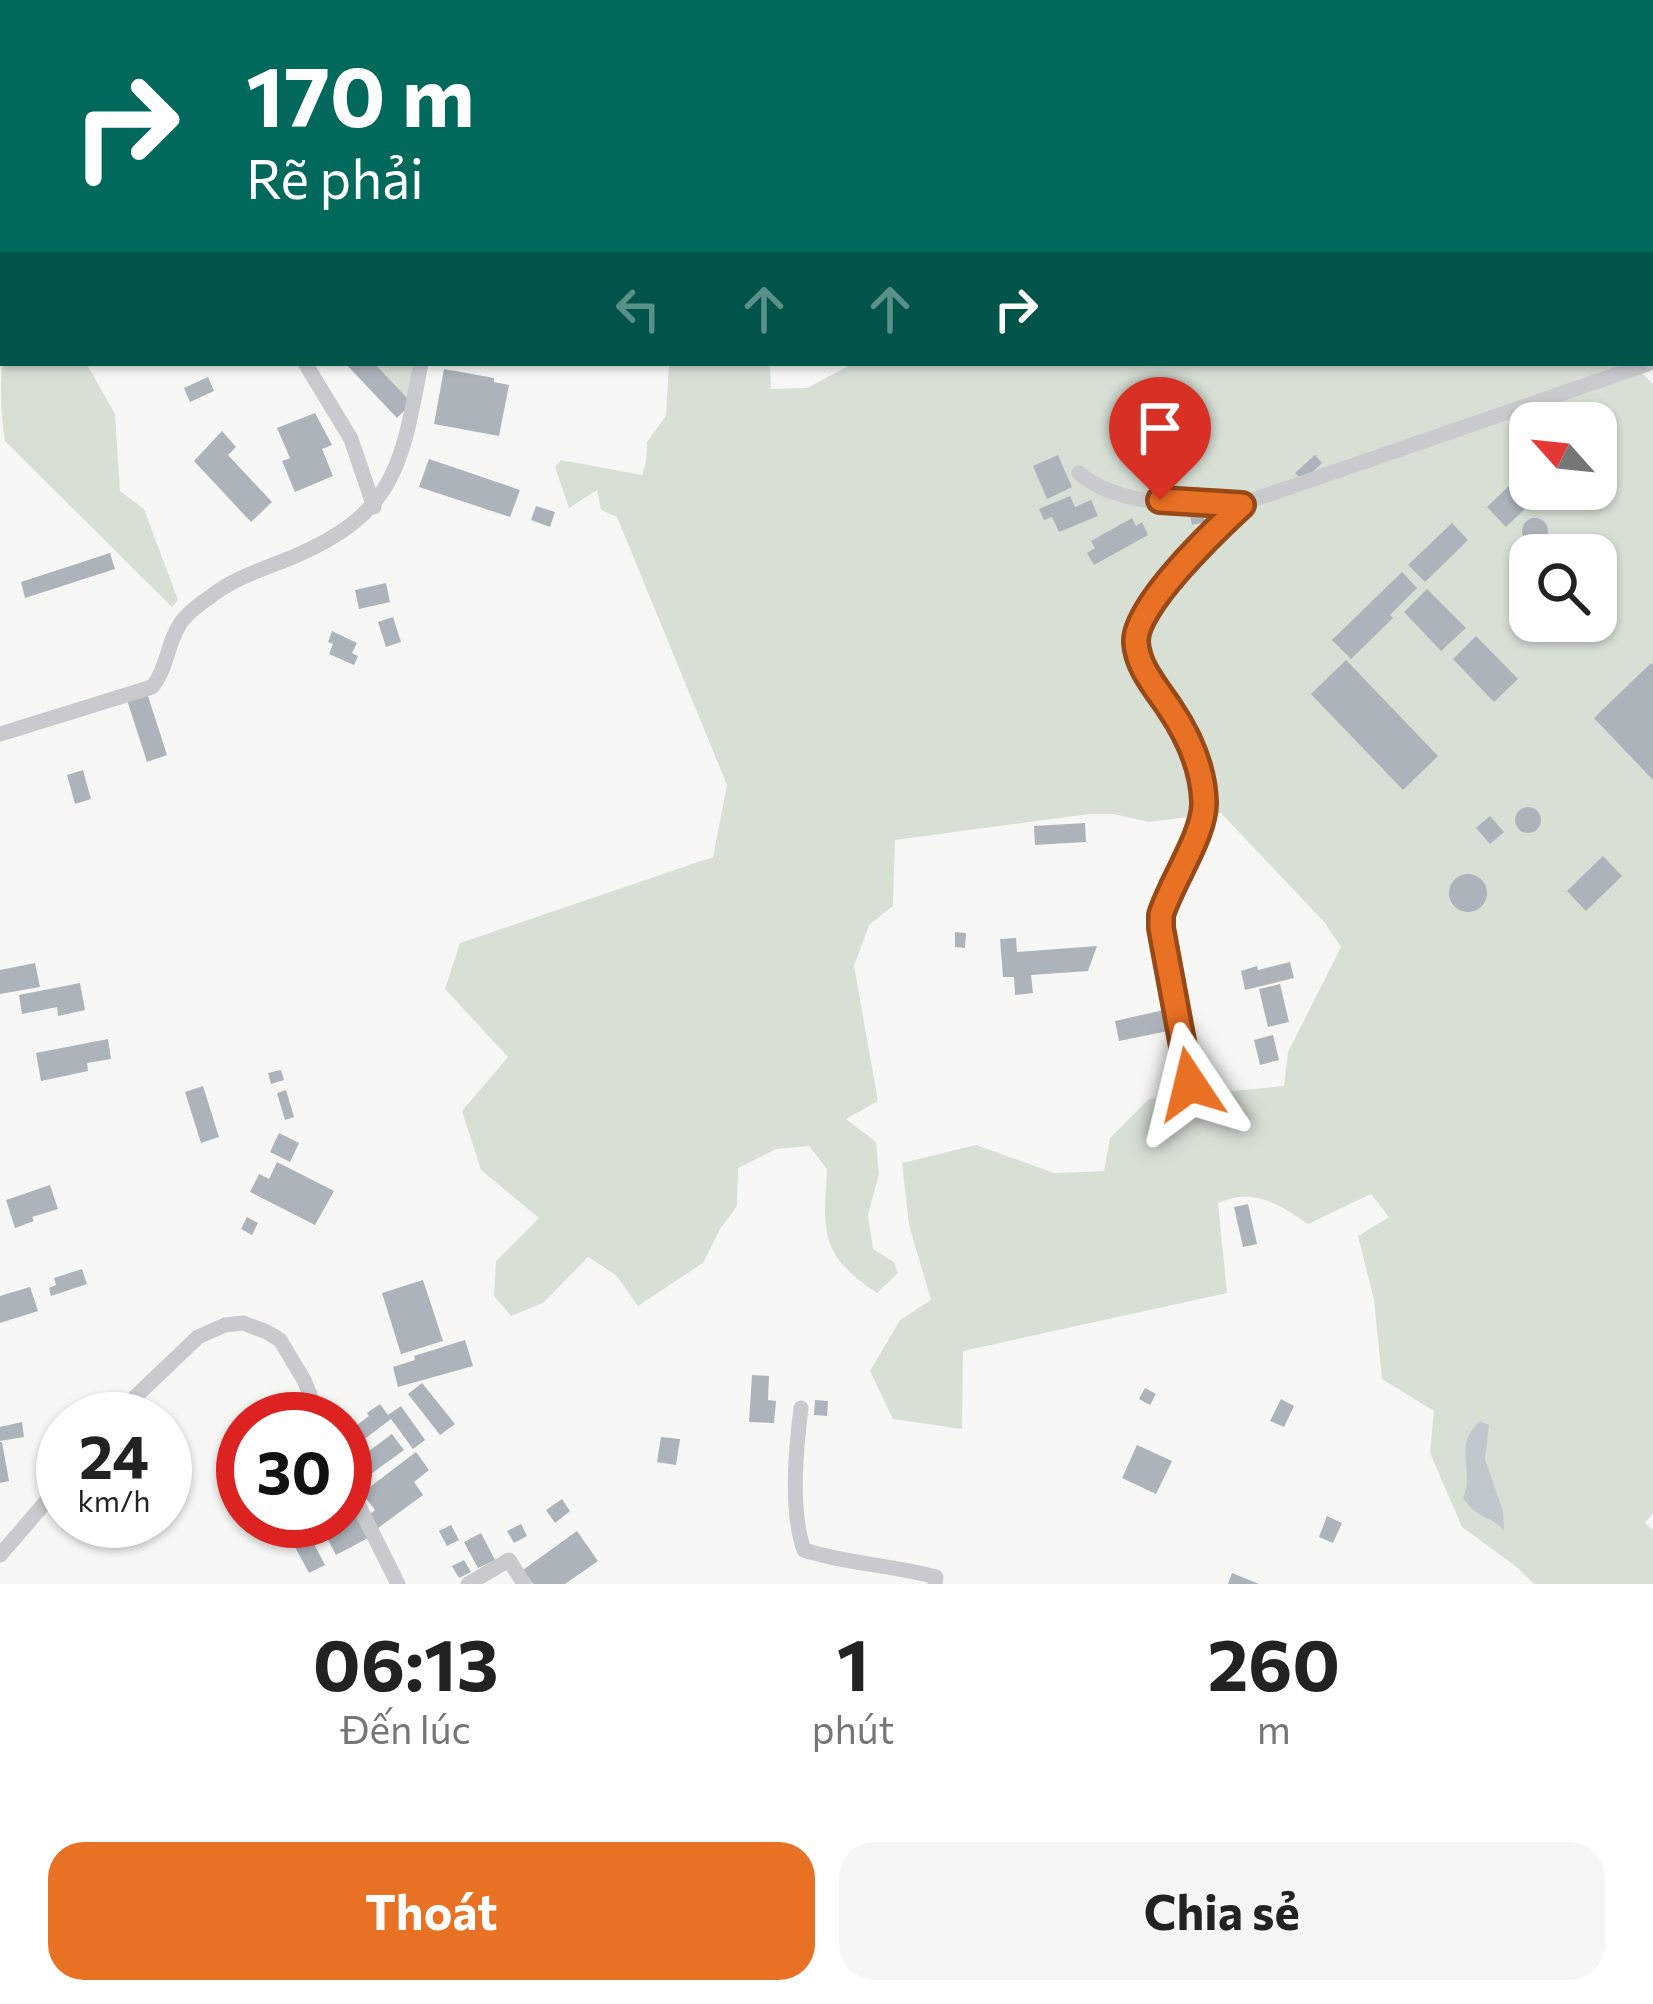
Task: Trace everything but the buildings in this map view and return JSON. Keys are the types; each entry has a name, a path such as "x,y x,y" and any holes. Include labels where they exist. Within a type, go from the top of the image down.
{"street":[{"path":"306,366 351,439 374,507"},
{"path":"0,734 152,687 183,620 209,597 233,580 325,543 374,507 397,464 420,366"},
{"path":"1190,1084 1161,915 1198,830 1204,796 1187,735 1140,663 1136,636 1144,612 1242,505 1641,366"},
{"path":"1079,473 1124,496 1242,505"},
{"path":"140,1392 198,1337 243,1323 280,1340 309,1392"},
{"path":"801,1408 797,1491 804,1550 937,1577 935,1584"},
{"path":"0,1555 36,1513"},
{"path":"372,1532 398,1584"},
{"path":"468,1584 509,1560 524,1584"}],"shaded area":[{"path":"2,366 88,366 115,414 120,491 144,509 178,600 172,607 5,441"},
{"path":"377,366 418,366 412,403"},
{"path":"669,366 770,366 771,389 807,388 848,366 1635,366 1653,384 1653,1513 1645,1523 1653,1530 1653,1584 1534,1584 1462,1527 1430,1453 1434,1411 1382,1379 1374,1300 1358,1236 1389,1217 1371,1194 1308,1224 1254,1197 1218,1203 1227,1293 963,1351 962,1429 893,1419 870,1371 900,1320 931,1300 909,1225 902,1163 976,1145 1054,1173 1104,1171 1110,1138 1149,1099 1284,1086 1288,1052 1341,947 1325,923 1221,813 1149,822 1090,814 895,840 893,906 869,925 854,966 878,1101 846,1119 876,1142 879,1174 868,1215 873,1249 894,1262 898,1273 877,1293 835,1254 826,1226 827,1169 809,1146 776,1149 738,1168 737,1206 703,1263 638,1306 616,1275 588,1257 543,1303 511,1316 494,1296 496,1261 539,1218 481,1170 462,1111 508,1057 445,989 460,943 713,857 727,785 617,517 601,510 597,490 569,508 555,467 561,460 642,475 647,442 666,416"},
{"path":"1480,1421 1489,1425 1485,1459 1503,1511 1504,1530 1463,1498 1465,1449"}],"route":[{"path":"1160,500 1242,505 1144,612 1136,636 1140,663 1187,735 1204,796 1198,830 1161,915 1190,1084"}]}
